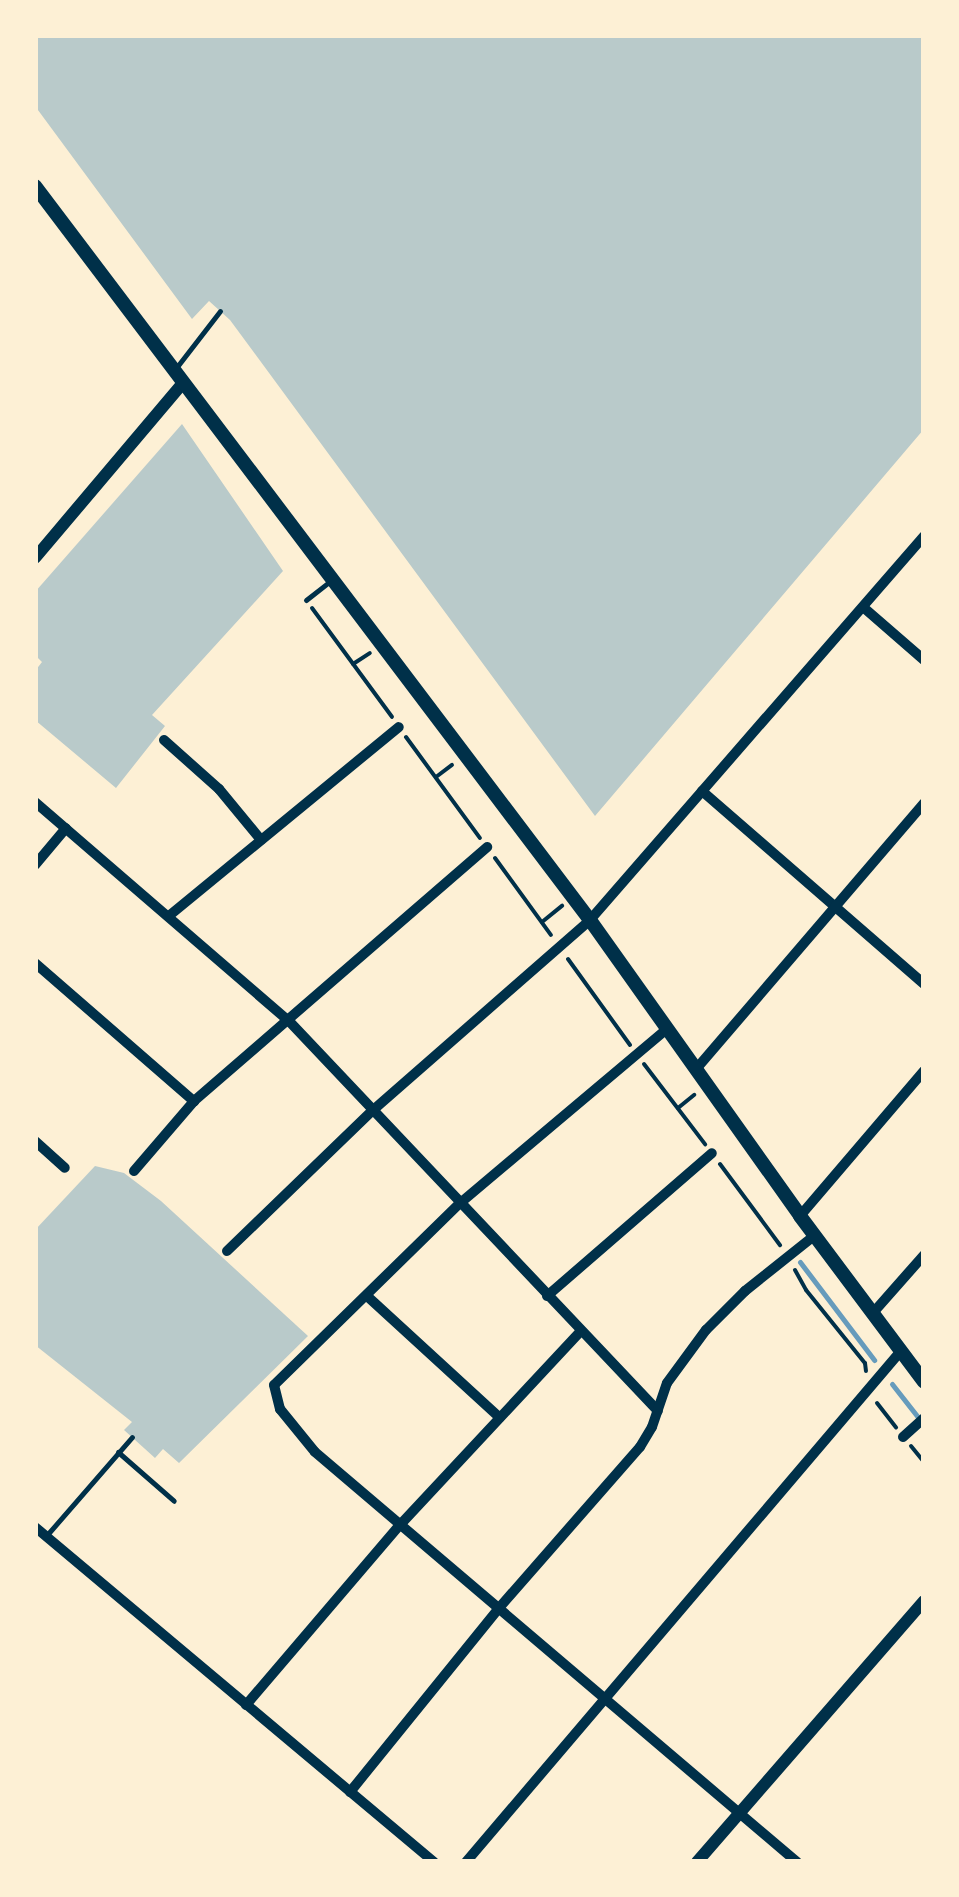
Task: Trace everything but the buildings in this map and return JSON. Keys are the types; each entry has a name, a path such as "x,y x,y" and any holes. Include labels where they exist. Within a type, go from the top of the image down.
{"main road":[{"path":"35,186 573,897 814,1236 924,1382"}],"street":[{"path":"35,558 178,378"},
{"path":"227,1252 372,1111 590,920 924,536"},
{"path":"863,606 924,660"},
{"path":"170,915 399,726"},
{"path":"164,740 219,790 261,840"},
{"path":"702,791 924,984"},
{"path":"35,802 288,1020 658,1411"},
{"path":"696,1068 924,803"},
{"path":"35,865 66,828"},
{"path":"134,1170 194,1101 487,847"},
{"path":"35,963 194,1101"},
{"path":"668,1028 460,1203 274,1385 280,1408 315,1452 797,1862"},
{"path":"800,1216 924,1071"},
{"path":"35,1141 66,1168"},
{"path":"548,1296 712,1154"},
{"path":"350,1792 498,1608 640,1446 667,1383 706,1330 814,1236"},
{"path":"872,1314 924,1255"},
{"path":"367,1296 500,1418"},
{"path":"246,1705 400,1525 581,1331"},
{"path":"466,1862 900,1352"},
{"path":"904,1437 920,1422"},
{"path":"35,1526 434,1862"},
{"path":"697,1862 924,1601"}],"lane":[{"path":"178,378 220,311"},
{"path":"306,600 332,580"},
{"path":"46,1536 132,1437"},
{"path":"118,1452 174,1501"}],"path":[{"path":"306,600 635,1053 788,1256 806,1290 865,1363 868,1390"},
{"path":"436,777 465,754"},
{"path":"542,922 573,897"},
{"path":"678,1108 708,1084"}],"shaded area":[{"path":"35,35 924,35 924,429 595,816 230,320 209,301 192,319 35,106"},
{"path":"182,424 283,571 152,715 165,726 116,788 35,720 35,671 42,662 35,655 35,592"},
{"path":"95,1166 124,1173 161,1201 308,1336 179,1463 163,1449 155,1458 124,1430 132,1422 35,1345 35,1230"}],"waterway":[{"path":"800,1262 874,1360"},
{"path":"892,1384 921,1421"}]}
